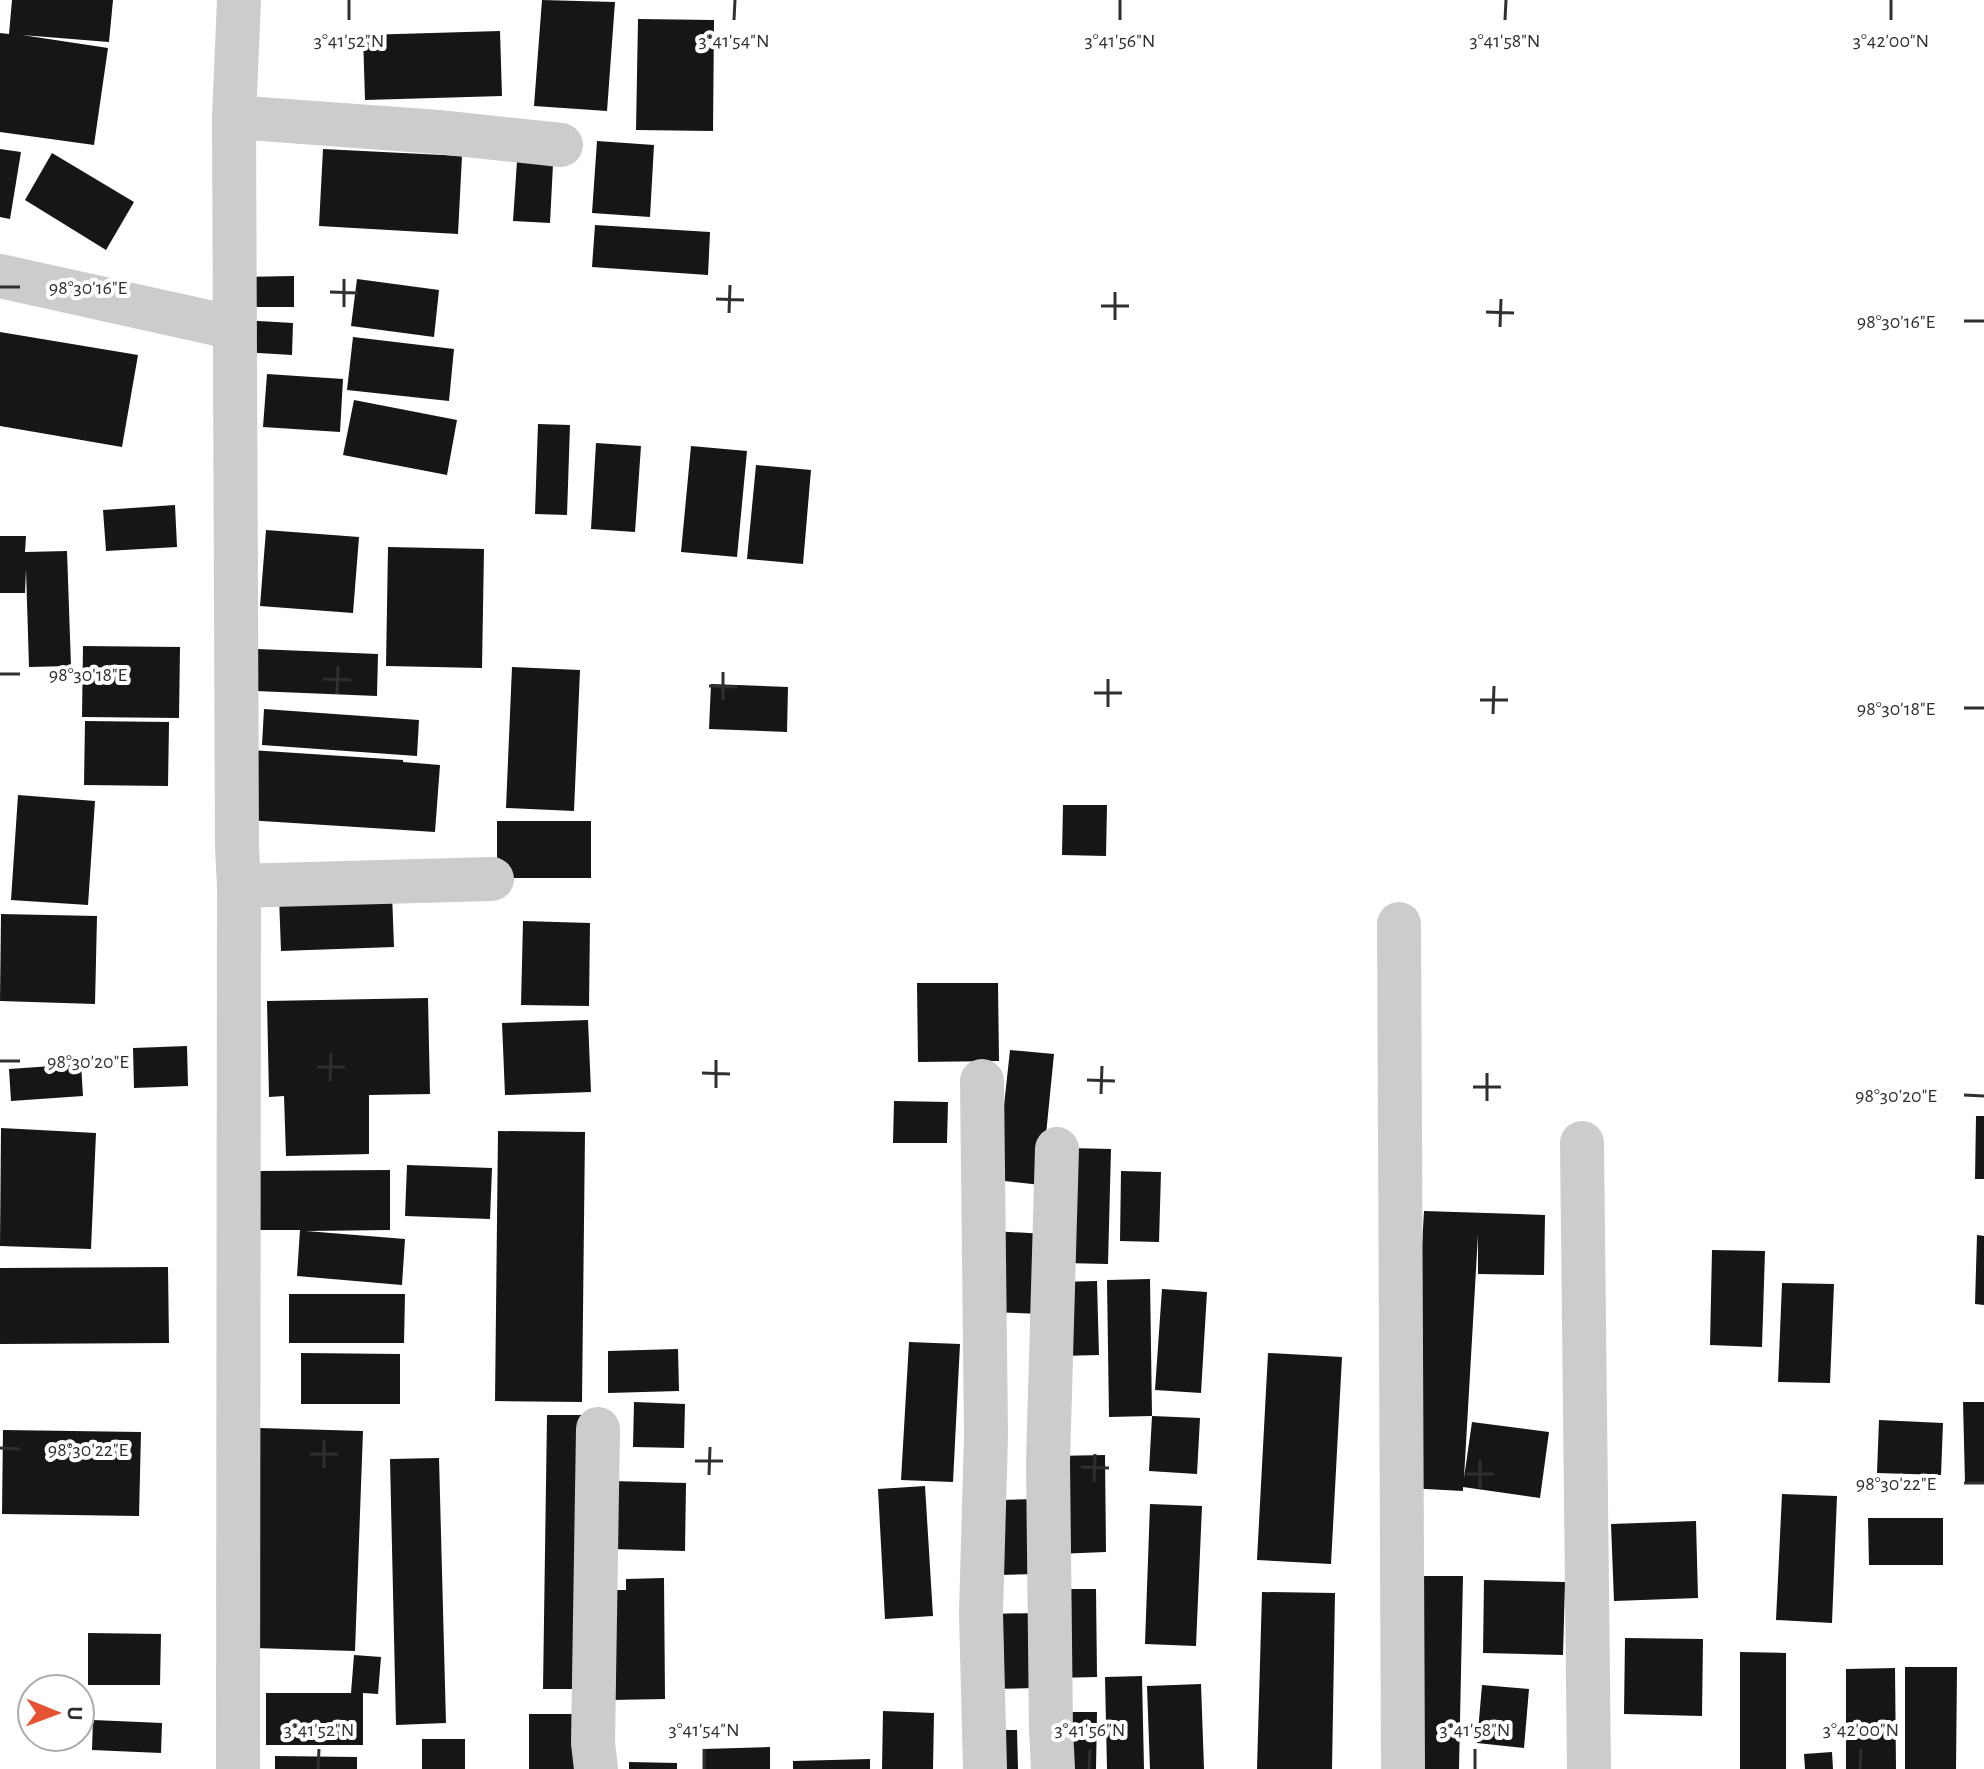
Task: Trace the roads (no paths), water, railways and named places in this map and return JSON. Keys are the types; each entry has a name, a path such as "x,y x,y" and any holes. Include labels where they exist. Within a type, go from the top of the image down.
{"street":[{"path":"238,1769 239,886 234,117 239,0"},
{"path":"234,117 438,132 561,145"},
{"path":"0,276 235,328"},
{"path":"239,886 492,879"},
{"path":"1399,924 1403,1769"},
{"path":"982,1081 986,1435 981,1613 985,1769"},
{"path":"1582,1143 1589,1769"},
{"path":"1053,1769 1048,1462 1057,1149"},
{"path":"596,1769 593,1743 598,1429"}]}
